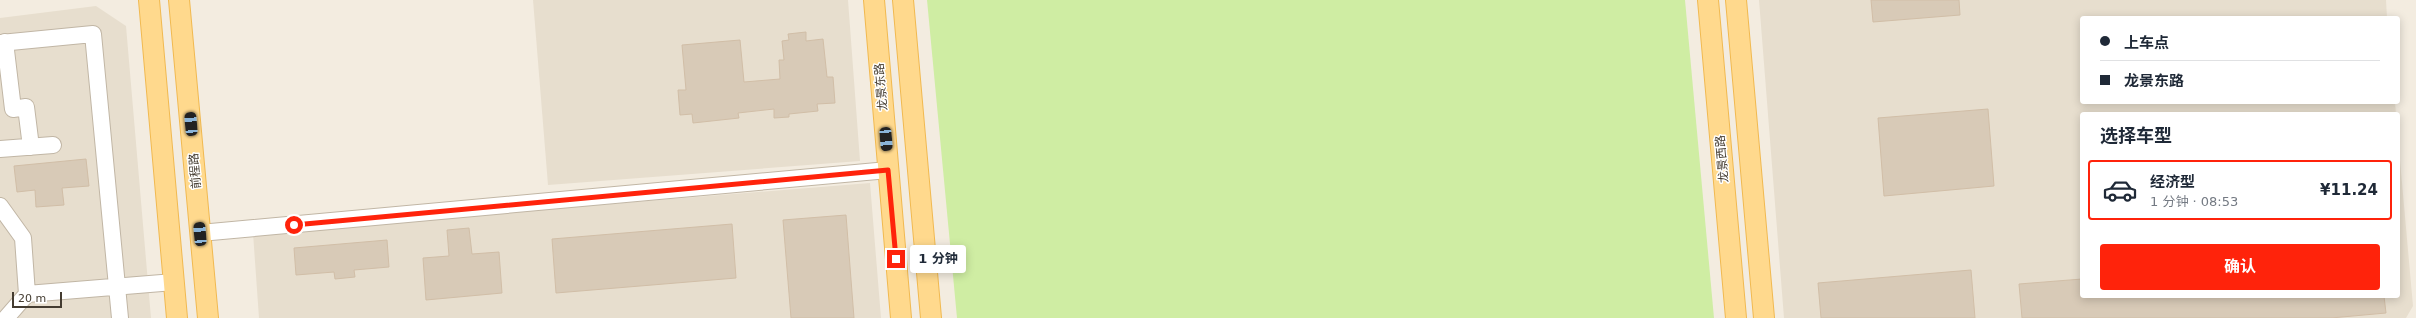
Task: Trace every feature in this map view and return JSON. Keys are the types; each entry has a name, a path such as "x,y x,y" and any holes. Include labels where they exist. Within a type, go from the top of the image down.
{"main road":[{"path":"149,0 177,318"},
{"name":"前程路","path":"180,0 208,318"},
{"name":"龙景东路","path":"874,0 901,318"},
{"path":"903,0 931,318"},
{"name":"龙景西路","path":"1708,0 1736,318"},
{"path":"1736,0 1764,318"}],"street":[{"path":"31,147 26,107 13,109 2,42 93,34 120,318"},
{"path":"0,149 52,145"},
{"path":"200,234 888,170"},
{"path":"0,206 6,223 22,238 27,294"},
{"path":"6,318 27,294 174,282"}],"shaded area":[{"path":"533,0 848,0 860,161 548,185"},
{"path":"1759,0 2386,0 2387,16 2080,16 2080,104 2395,104 2396,112 2080,112 2080,298 2400,298 2400,160 2413,306 2406,318 1784,318"},
{"path":"96,6 126,26 151,318 0,318 0,18"},
{"path":"870,183 881,318 259,318 253,233"}],"green space":[{"path":"927,0 1685,0 1714,318 957,318"}],"building":[{"path":"1871,0 1959,0 1960,15 1873,22"},
{"path":"806,32 806,41 823,39 827,77 833,77 835,103 817,104 818,111 789,114 789,117 774,118 774,109 738,113 739,118 693,123 692,114 680,115 678,90 686,90 682,45 740,40 744,82 780,79 779,60 784,60 782,41 789,40 788,34"},
{"path":"1988,109 1994,186 1884,196 1878,118"},
{"path":"86,159 89,186 62,188 64,205 36,207 35,190 17,192 14,166"},
{"path":"846,215 854,318 791,318 783,220"},
{"path":"732,224 736,278 556,293 552,239"},
{"path":"469,228 472,254 499,252 502,293 426,300 423,258 449,256 447,230"},
{"path":"387,240 389,267 354,270 355,277 335,279 334,272 296,275 294,248"},
{"path":"1971,270 1975,318 1821,318 1818,283"},
{"path":"2080,279 2080,298 2384,298 2386,313 2331,318 2022,318 2019,284"}],"route":[{"path":"294,225 888,170 896,259"}]}
